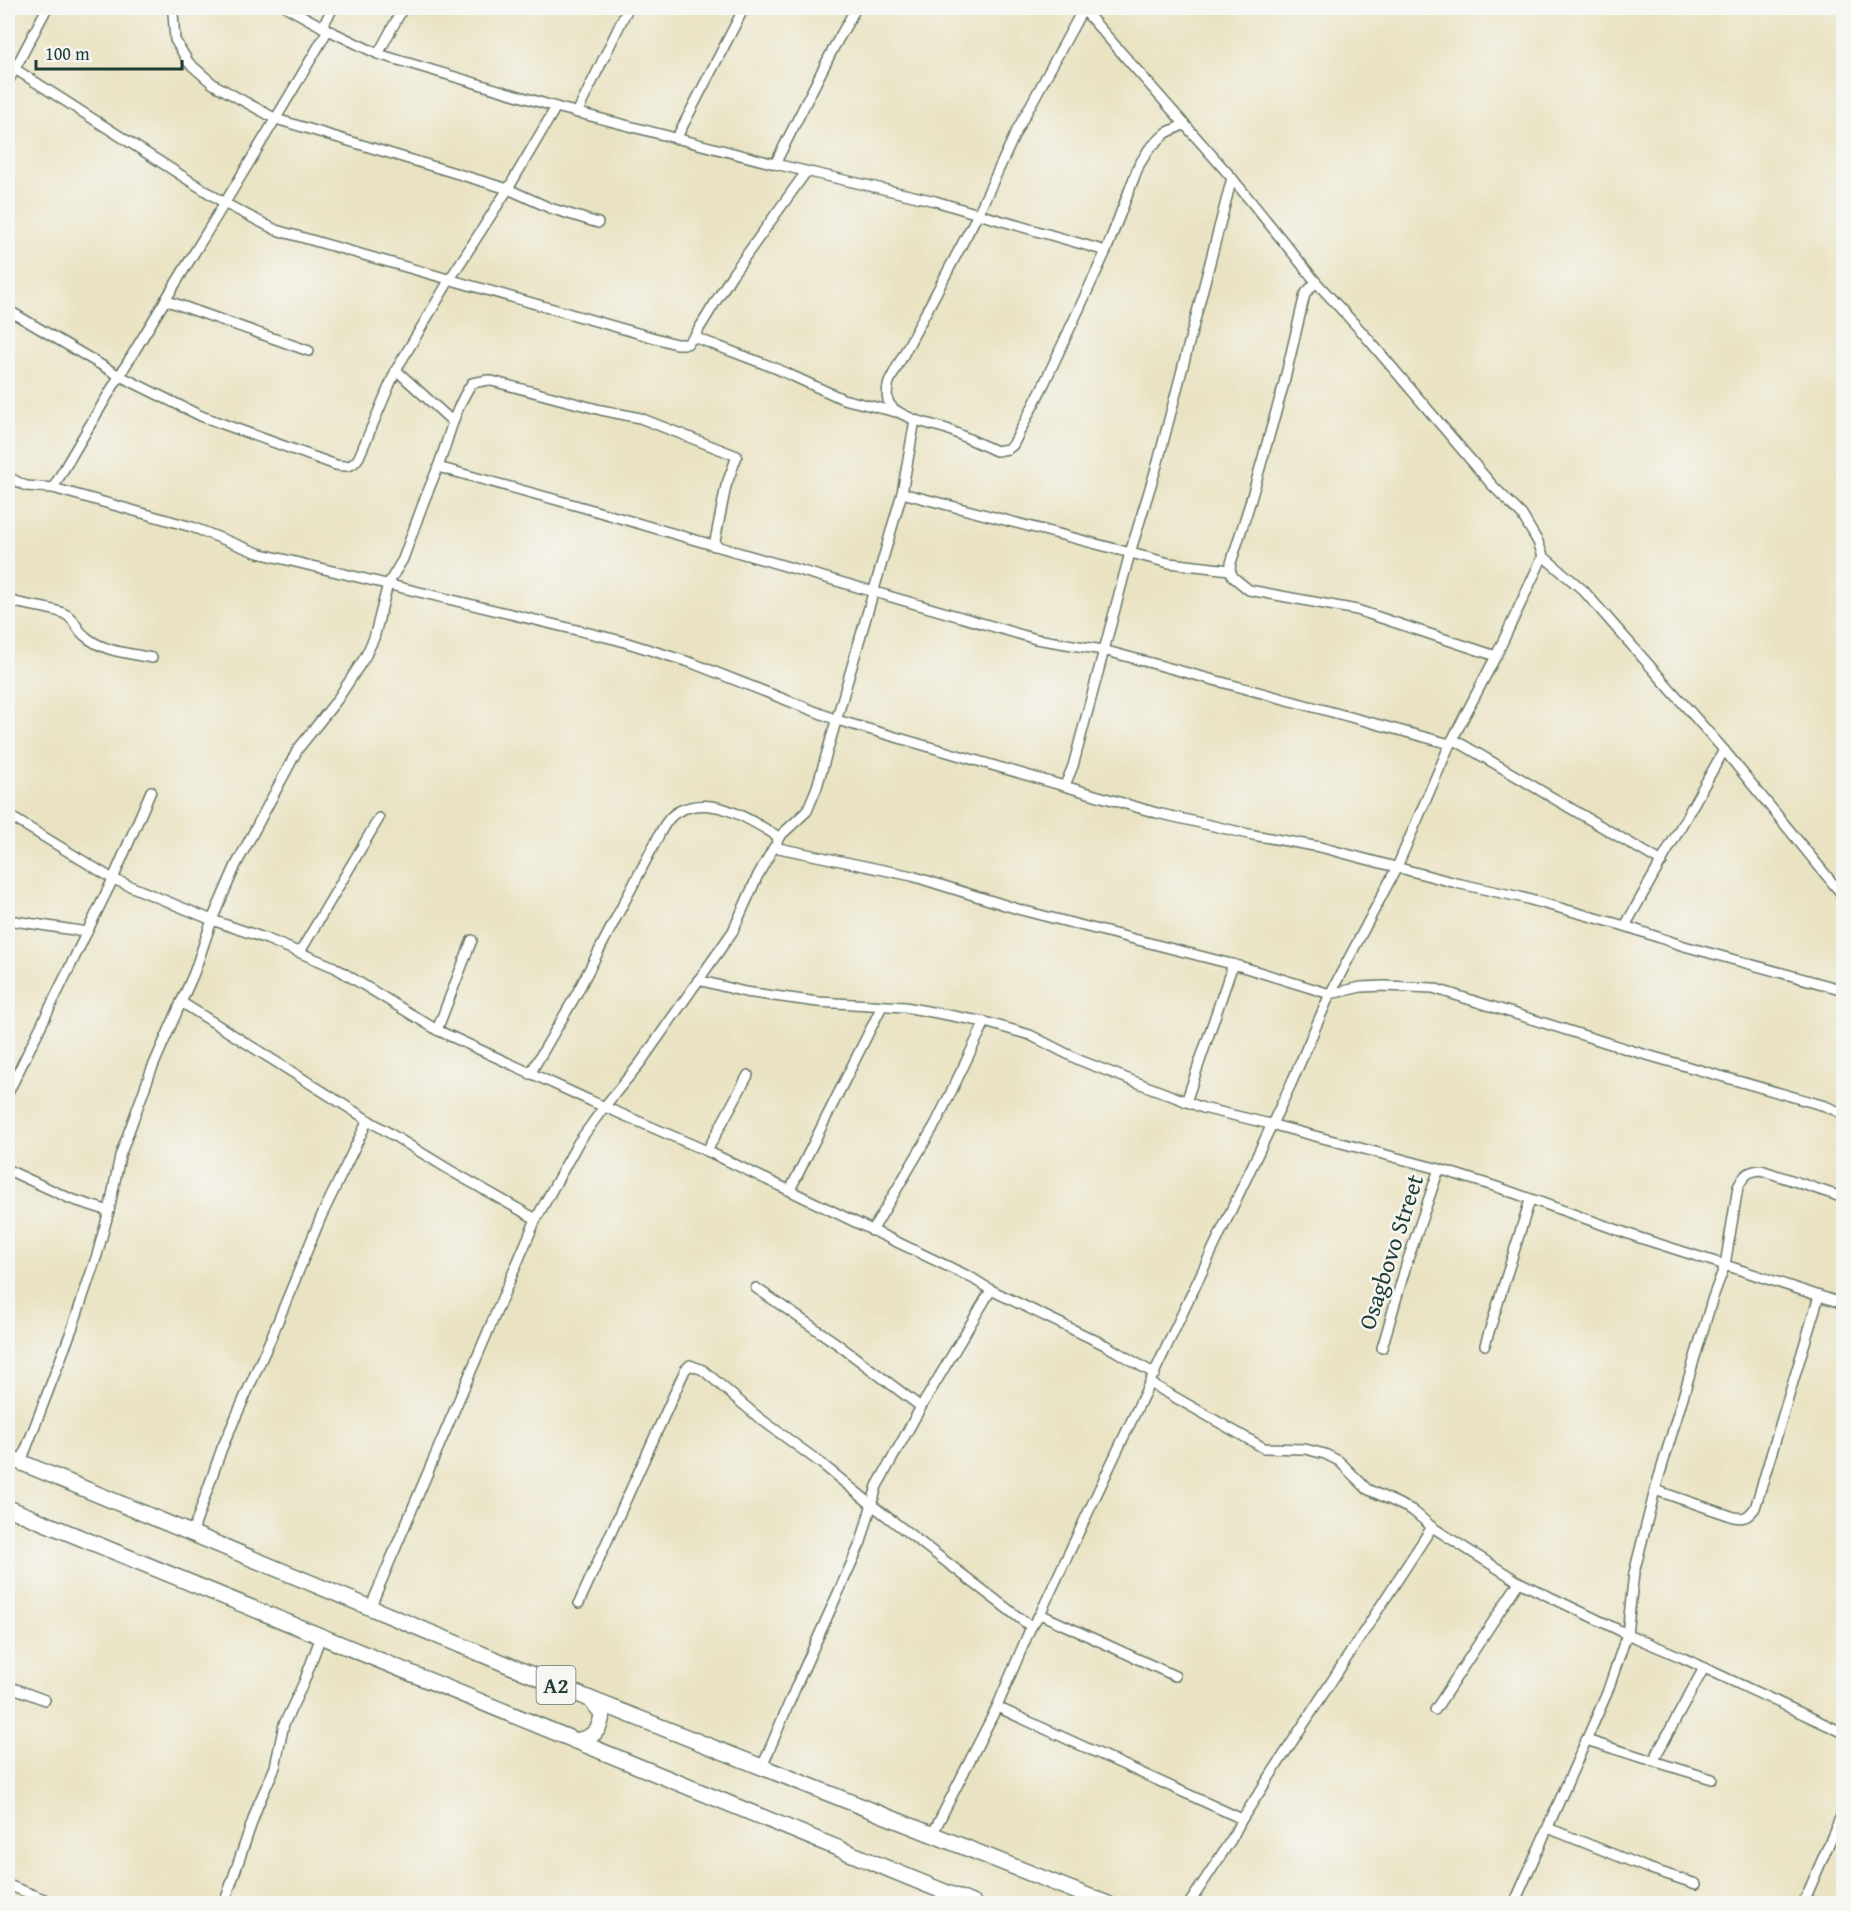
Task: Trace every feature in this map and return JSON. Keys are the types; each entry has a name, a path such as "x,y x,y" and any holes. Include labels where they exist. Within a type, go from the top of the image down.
{"highway":[{"name":"A2","path":"14,1460 590,1699 1108,1904"},
{"name":"A2","path":"8,1508 974,1904"},
{"path":"575,1741 585,1740 599,1727 602,1713 590,1699"}],"street":[{"path":"8,82 47,8"},
{"path":"176,8 173,13 175,40 189,63 213,84 276,119 508,189 550,208 598,224"},
{"path":"288,8 325,29 378,54 556,107 806,172 935,201 1106,251"},
{"path":"53,488 118,375 226,204 276,119 325,29 333,8"},
{"path":"378,54 403,8"},
{"path":"577,113 628,8"},
{"path":"676,139 744,8"},
{"path":"775,164 856,8"},
{"path":"900,413 888,403 886,394 889,382 978,214 1017,130 1082,8 1232,178 1316,282 1364,333 1492,485 1522,515 1538,542 1543,556 1582,590 1724,750 1844,897"},
{"path":"15,69 226,204 276,230 666,342 687,344 694,337 732,275 806,172"},
{"path":"8,310 118,375 201,416 347,467 355,464 359,457 396,370 556,107"},
{"path":"694,337 775,368 843,399 900,413 947,429 996,451 1008,449 1013,445 1044,384 1106,251 1139,165 1149,149 1167,133 1185,124"},
{"path":"1065,785 1073,766 1130,553 1158,462 1232,178"},
{"path":"1316,282 1305,294 1280,398 1230,570 1233,577 1239,584 1250,590 1357,610 1496,656"},
{"path":"165,300 309,351"},
{"path":"396,370 453,422"},
{"path":"14,1460 72,1329 97,1256 120,1156 151,1071 194,973 212,921 236,865 298,749 337,700 365,657 374,638 388,584 403,559 456,412 472,383 488,380 640,418 737,456 726,486 714,546"},
{"path":"370,1608 536,1219 565,1164 604,1107 641,1062 733,931 758,875 779,837 807,811 817,787 902,493 915,420"},
{"path":"438,467 1036,639 1103,650 1451,742 1662,862"},
{"path":"8,477 26,486 53,488 192,527 258,553 618,640 682,659 837,720 1157,813 1252,835 1320,847 1398,867 1625,926 1684,946 1844,990"},
{"path":"902,493 1169,563 1230,570"},
{"path":"932,1835 997,1707 1031,1627 1040,1614 1155,1374 1270,1124 1291,1084 1330,994 1398,867 1451,742 1496,656 1543,556"},
{"path":"8,600 64,614 73,619 80,632 96,644 152,658"},
{"path":"1625,926 1724,750"},
{"path":"8,1093 87,932 151,791"},
{"path":"530,1074 576,995 656,841 666,824 677,812 693,807 717,806 745,817 779,837"},
{"path":"8,814 112,879 212,921 300,952 334,967 437,1030 790,1190 1105,1345 1155,1374"},
{"path":"300,952 379,818"},
{"path":"774,847 912,876 1021,910 1233,964 1330,994 1361,987 1433,988 1633,1051 1825,1106 1844,1114"},
{"path":"8,920 87,932"},
{"path":"437,1030 472,940"},
{"path":"1186,1102 1233,964"},
{"path":"698,980 745,992 818,1002 905,1007 985,1022 1030,1035 1079,1060 1203,1108 1438,1169 1844,1304"},
{"path":"181,1002 453,1172 536,1219"},
{"path":"790,1190 882,1006"},
{"path":"872,1231 936,1123 985,1022"},
{"path":"707,1151 748,1075"},
{"path":"192,1534 222,1448 321,1217 368,1120"},
{"name":"Osagbovo Street","path":"1382,1347 1438,1169"},
{"path":"8,1170 71,1199 109,1211"},
{"path":"1514,1904 1607,1693 1627,1634 1634,1573 1654,1490 1713,1297 1725,1265 1738,1187 1743,1177 1750,1171 1761,1170 1844,1198"},
{"path":"1485,1345 1530,1200"},
{"path":"756,1288 836,1343 921,1407"},
{"path":"762,1767 861,1542 877,1486 991,1290"},
{"path":"1654,1490 1734,1517 1749,1516 1755,1508 1819,1296"},
{"path":"579,1603 685,1370 690,1365 703,1370 758,1417 1031,1627"},
{"path":"1149,1383 1264,1448 1305,1449 1325,1454 1339,1461 1367,1489 1412,1510 1432,1527 1519,1582 1844,1733"},
{"path":"1189,1904 1232,1840 1242,1819 1347,1655 1432,1527"},
{"path":"1435,1710 1519,1582"},
{"path":"1040,1614 1175,1676"},
{"path":"224,1904 258,1805 275,1767 284,1724 304,1682 321,1636"},
{"path":"1653,1761 1704,1668"},
{"path":"8,1686 45,1700"},
{"path":"997,1707 1242,1819"},
{"path":"1586,1740 1712,1779"},
{"path":"1803,1904 1844,1809"},
{"path":"1548,1828 1645,1867 1696,1884"},
{"path":"8,1885 57,1904"}]}
